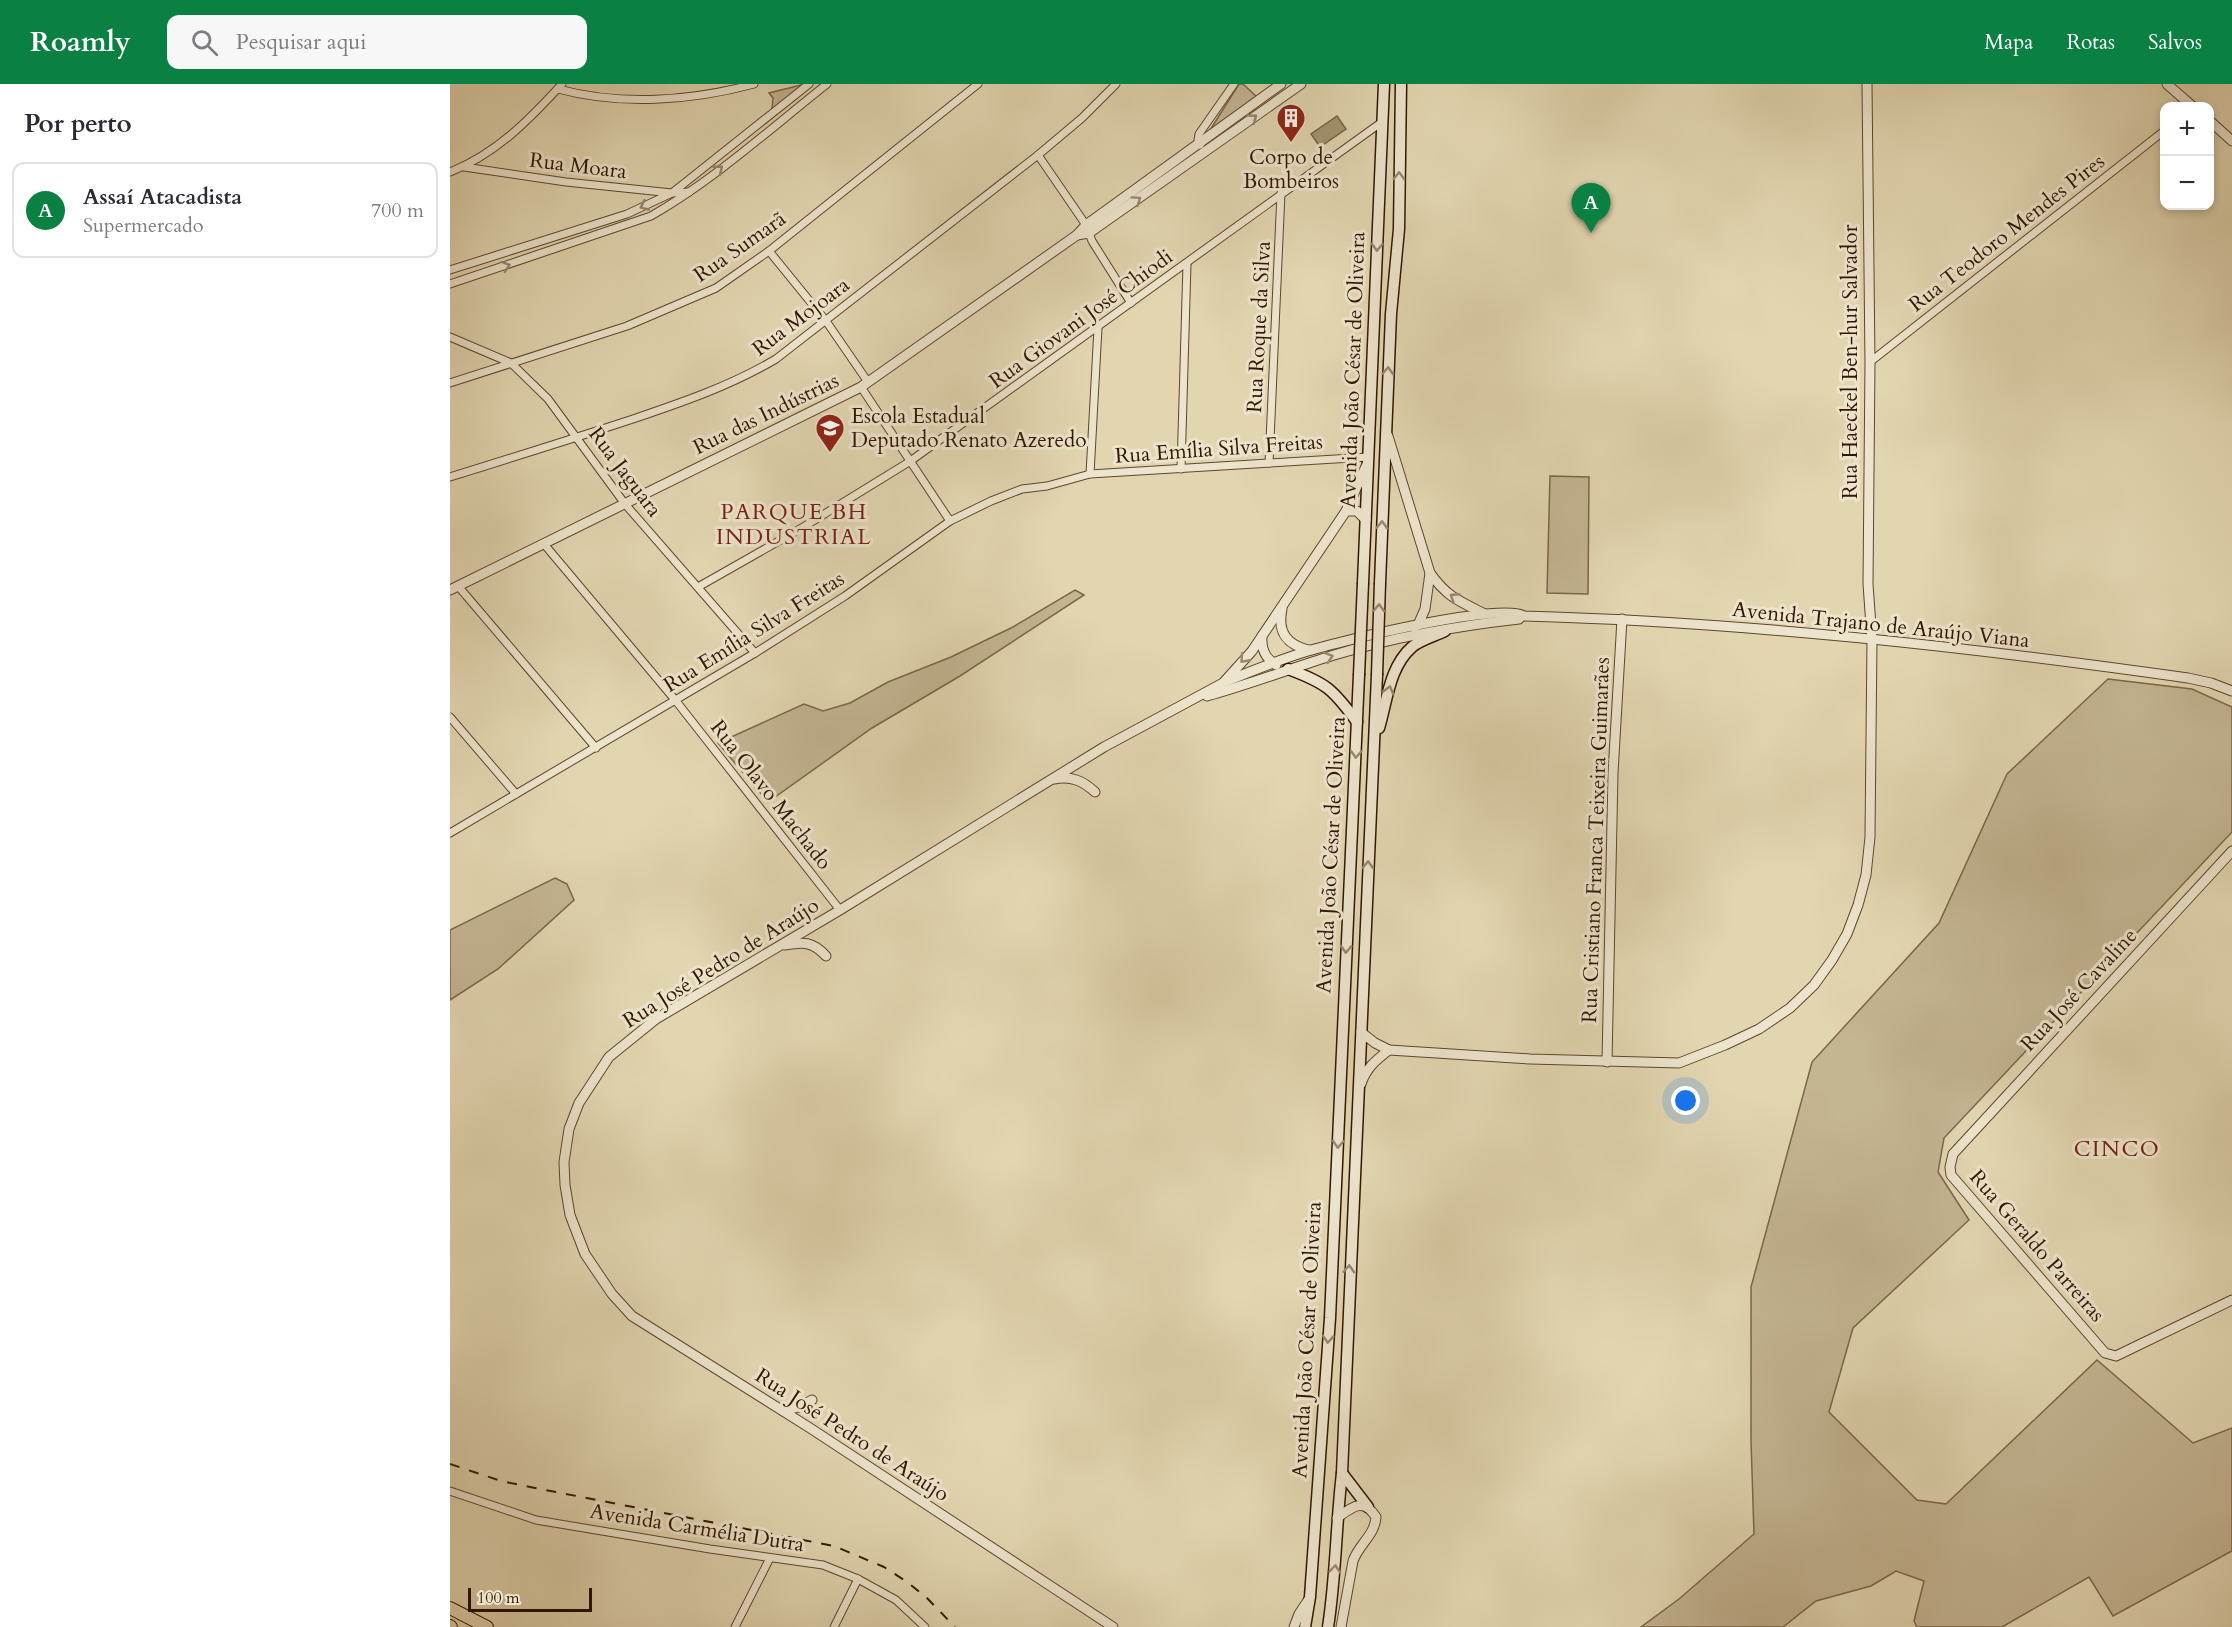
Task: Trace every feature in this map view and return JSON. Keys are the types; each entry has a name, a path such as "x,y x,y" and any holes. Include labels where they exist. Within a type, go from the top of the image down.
{"highway":[{"path":"450,1608 487,1627"}],"main road":[{"name":"Avenida João César de Oliveira","path":"1305,1627 1310,1597 1330,1318 1384,84"},
{"name":"Avenida João César de Oliveira","path":"1328,1627 1342,1473 1391,314 1399,229 1401,84"},
{"path":"1370,425 1378,432 1386,430"},
{"path":"1373,746 1392,677 1400,662 1412,646 1445,631"},
{"path":"1288,669 1313,678 1329,688 1341,699 1357,722"},
{"path":"1342,1473 1368,1507"}],"street":[{"path":"450,172 486,155 522,126 560,87 585,97 648,100 685,97 754,84"},
{"path":"450,270 627,214 672,193 809,84"},
{"path":"450,284 651,216 689,192 827,84"},
{"name":"Rua Sumarã","path":"450,383 627,326 716,288 769,251 978,84"},
{"name":"Rua Mojoara","path":"450,477 712,392 776,359 1038,155 1082,118 1116,84"},
{"path":"1206,152 1199,143 1199,134 1234,84"},
{"name":"Rua das Indústrias","path":"1088,229 1199,143 1281,84"},
{"name":"Rua das Indústrias","path":"454,588 865,385 1077,235 1206,152 1301,84"},
{"name":"Rua Haeckel Ben-hur Salvador","path":"1867,84 1870,362 1868,584 1872,640"},
{"path":"2167,84 2185,102"},
{"name":"Rua Giovani José Chiodi","path":"698,587 800,529 909,462 1382,122"},
{"path":"2214,125 2232,141"},
{"name":"Rua Teodoro Mendes Pires","path":"1870,362 2160,134"},
{"path":"1038,155 1088,229 1092,241 1131,303"},
{"name":"Rua Moara","path":"464,167 567,182 672,193 689,192"},
{"name":"Rua Roque da Silva","path":"1269,463 1281,193"},
{"path":"769,251 826,321 909,462 950,521"},
{"path":"1181,469 1186,264"},
{"path":"1090,474 1098,328"},
{"name":"Rua Jaguara","path":"450,337 511,363 548,399 625,504 755,653"},
{"name":"Avenida Trajano de Araújo Viana","path":"1386,430 1430,573 1453,598 1485,614"},
{"name":"Rua Emília Silva Freitas","path":"450,833 755,653 845,596 950,521 992,501 1022,489 1047,486 1090,474 1368,459"},
{"name":"Rua José Pedro de Araújo","path":"1113,1627 783,1411 632,1316 612,1294 585,1254 570,1215 564,1162 569,1129 579,1103 609,1057 656,1018 840,910 1104,747 1222,683 1252,651 1346,511 1368,459"},
{"path":"1346,511 1357,511 1366,520"},
{"name":"Rua Olavo Machado","path":"544,544 676,701 840,910"},
{"path":"1371,645 1418,625 1425,609 1430,573"},
{"path":"454,588 596,748"},
{"path":"1284,604 1280,623 1284,637 1297,648 1309,650"},
{"name":"Avenida Trajano de Araújo Viana","path":"1222,683 1309,650 1418,625 1485,614 1524,616"},
{"name":"Avenida Trajano de Araújo Viana","path":"1211,694 1288,669 1399,638 1524,616 1622,619 1872,640 2165,675 2211,683 2232,691"},
{"name":"Rua Cristiano Franca Teixeira Guimarães","path":"1607,1062 1613,773 1622,619"},
{"path":"1262,634 1261,645 1266,657 1272,663 1288,669"},
{"path":"1361,1032 1389,1050 1607,1062 1679,1063 1759,1029 1790,1008 1814,985 1832,960 1851,924 1866,875 1870,837 1872,640"},
{"name":"Rua José Pedro de Araújo","path":"1192,699 1211,694"},
{"path":"450,717 516,794"},
{"path":"1051,779 1075,778 1087,784 1095,792"},
{"name":"Rua José Cavaline","path":"1953,1154 2232,851"},
{"path":"779,946 803,943 817,946 826,956"},
{"path":"1358,1095 1363,1077 1373,1062 1389,1050"},
{"name":"Rua Geraldo Parreiras","path":"1953,1154 1951,1175 2105,1353 2116,1356 2232,1300"},
{"path":"783,1411 799,1407 812,1400"},
{"name":"Avenida Carmélia Dutra","path":"450,1491 536,1520 823,1565 858,1579 896,1600 925,1627"},
{"path":"1337,1518 1355,1506 1361,1505 1368,1507 1376,1517 1375,1527 1356,1553 1353,1561 1341,1627"},
{"path":"735,1627 770,1558"},
{"path":"834,1627 858,1579"},
{"path":"1294,1627 1310,1597"}],"shaded area":[{"path":"805,84 772,109 773,98 769,93"},
{"path":"1239,84 1243,84 1258,98 1207,135"},
{"path":"1337,116 1346,129 1320,147 1311,134"},
{"path":"1550,476 1589,477 1588,594 1547,593"},
{"path":"1075,590 1084,595 960,676 872,728 768,802 718,743 804,704 823,711 850,703 888,682 951,657 1013,627"},
{"path":"2108,679 2192,689 2232,707 2232,832 1944,1138 1938,1172 1969,1220 1853,1328 1829,1412 1917,1500 1946,1504 2097,1360 2193,1443 2232,1428 2232,1551 2113,1616 2089,1577 2002,1627 1917,1627 1914,1621 1924,1581 1896,1571 1871,1586 1816,1601 1783,1627 1641,1627 1679,1599 1754,1534 1751,1441 1751,1287 1812,1062 1939,923 2007,774"},
{"path":"555,878 567,884 574,900 498,969 450,1000 450,930"}],"railway":[{"path":"450,1464 501,1481 834,1546 884,1567 907,1582 926,1597 955,1627"}],"place":[{"name":"Corpo de Bombeiros","path":"1291,144"},
{"name":"Assaí Atacadista","path":"1591,233"},
{"name":"Escola Estadual Deputado Renato Azeredo","path":"830,454"}],"district":[{"name":"PARQUE BH INDUSTRIAL","path":"794,524"},
{"name":"CINCO","path":"2117,1149"}]}
